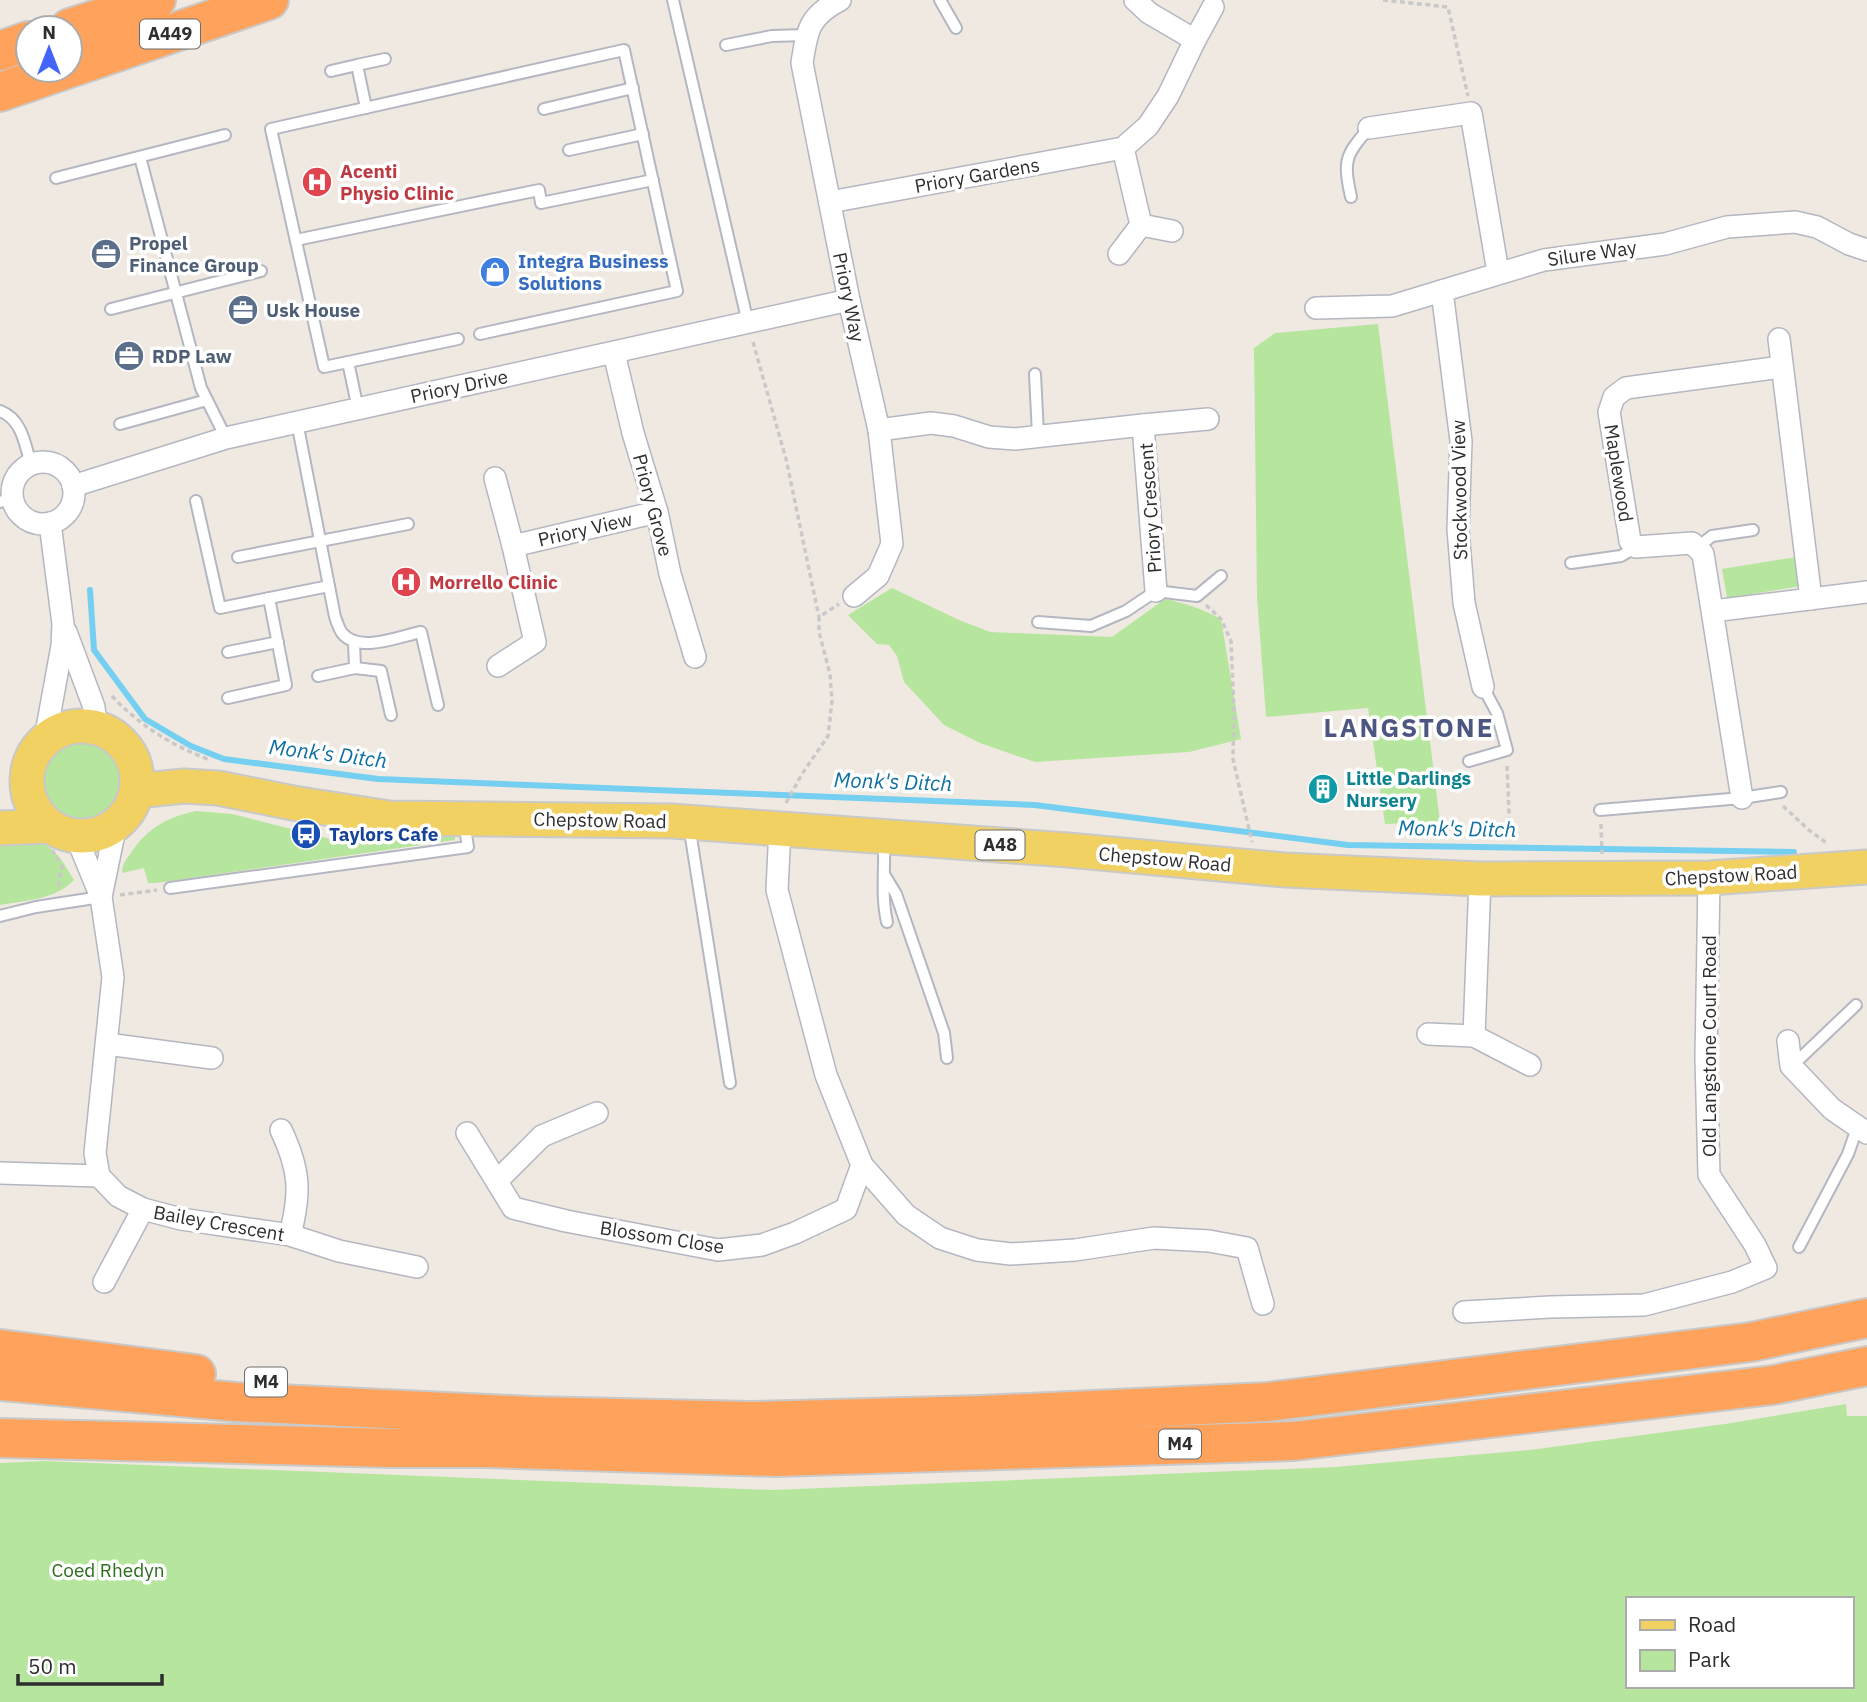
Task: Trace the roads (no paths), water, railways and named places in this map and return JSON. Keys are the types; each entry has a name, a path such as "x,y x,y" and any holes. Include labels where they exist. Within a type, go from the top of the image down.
{"highway":[{"name":"A449","path":"84,23 156,0"},
{"name":"A449","path":"84,63 269,0"},
{"path":"0,92 23,84"},
{"name":"M4","path":"0,1381 236,1402 531,1416 751,1422 981,1415 1268,1402 1751,1342 1867,1318"},
{"name":"M4","path":"0,1349 531,1416"},
{"name":"M4","path":"0,1438 776,1457 1294,1441 1773,1385 1867,1366"},
{"name":"M4","path":"0,1405 488,1448"}],"main road":[{"path":"0,828 58,836 90,835 104,831 125,815 136,791 137,774 132,758 124,744 96,727 79,725 61,729 45,739 13,777 26,787 30,802 38,815 58,836"},
{"name":"Chepstow Road","path":"136,791 184,786 218,788 389,818 688,822 781,818 884,836 1284,870 1480,879 1709,878 1867,867"}],"street":[{"path":"1135,0 1149,13 1195,40"},
{"path":"806,35 814,18 828,3"},
{"path":"1141,225 1123,148 1148,126 1168,96 1213,7"},
{"name":"Priory Way","path":"806,35 802,63 849,300 879,430 892,544 878,576 854,596"},
{"path":"1369,128 1471,113 1498,272"},
{"name":"Priory Gardens","path":"831,202 1123,148"},
{"name":"Silure Way","path":"1316,308 1392,306 1544,260 1665,244 1727,227 1795,222 1817,227 1867,250"},
{"path":"1141,225 1172,231"},
{"path":"1119,254 1141,225"},
{"name":"Stockwood View","path":"1442,291 1461,442 1458,529 1464,603 1482,687"},
{"name":"Priory Drive","path":"73,486 226,438 849,300"},
{"path":"1779,339 1811,599"},
{"name":"Priory Grove","path":"614,353 633,433 657,512 670,574 695,657"},
{"name":"Maplewood","path":"1698,547 1692,543 1636,547 1630,541 1609,412 1614,397 1626,388 1782,367"},
{"name":"Priory Crescent","path":"879,430 931,423 954,426 989,437 1015,439 1208,419"},
{"name":"Priory Crescent","path":"1143,425 1156,591"},
{"path":"31,465 57,465 70,478 73,486 72,505 59,519 50,523 41,524 22,516 6,500 16,478 22,470 31,465"},
{"name":"Priory View","path":"495,478 536,642 498,666"},
{"name":"Priory View","path":"513,546 657,512"},
{"path":"45,739 62,646 63,624 50,523"},
{"path":"1698,547 1703,554 1713,611 1742,798"},
{"path":"1713,611 1867,592"},
{"path":"63,624 94,707 96,727"},
{"path":"781,818 777,890 825,1075 862,1165 906,1215 940,1238 977,1250 1011,1254 1075,1250 1154,1238 1209,1241 1247,1248 1263,1304"},
{"path":"0,1173 99,1176 95,1153 113,977 101,897 116,824"},
{"path":"58,836 101,897"},
{"name":"Old Langstone Court Road","path":"1464,1312 1644,1305 1732,1282 1766,1268 1755,1245 1709,1175 1706,1058 1709,878"},
{"path":"1474,1036 1480,879"},
{"path":"1428,1034 1474,1036 1530,1065"},
{"path":"1788,1041 1791,1066 1832,1109 1862,1131"},
{"path":"107,1044 212,1058"},
{"path":"496,1181 542,1136 597,1113"},
{"path":"281,1130 295,1165 298,1202 290,1235"},
{"name":"Blossom Close","path":"467,1133 513,1208 619,1232 718,1250 762,1245 846,1209 862,1165"},
{"name":"Bailey Crescent","path":"99,1176 118,1196 143,1209 181,1219 290,1235 339,1251 417,1267"},
{"path":"104,1282 143,1209"}],"lane":[{"path":"673,0 748,323"},
{"path":"940,0 956,28"},
{"path":"726,45 772,36 806,35"},
{"path":"458,339 324,367 271,129 624,50 677,291 480,334"},
{"path":"331,71 385,59"},
{"path":"357,65 366,108"},
{"path":"544,108 633,88"},
{"path":"1351,197 1345,170 1350,151 1369,128"},
{"path":"569,150 643,134"},
{"path":"56,178 225,135"},
{"path":"139,157 201,387 226,438"},
{"path":"296,240 539,190 541,203 653,180"},
{"path":"111,309 261,271"},
{"path":"348,362 358,409"},
{"path":"1035,374 1038,435"},
{"path":"120,424 207,400"},
{"path":"0,411 7,413 19,426 31,465"},
{"path":"297,422 335,617 342,633 354,642 369,643 421,632 438,705"},
{"path":"196,501 220,608 329,586"},
{"path":"238,557 408,524"},
{"path":"1698,547 1712,536 1753,530"},
{"path":"1571,563 1621,556 1636,547"},
{"path":"1038,621 1091,626 1126,611 1156,591 1197,596 1222,576"},
{"path":"228,698 286,685 269,598"},
{"path":"228,652 278,642"},
{"path":"354,642 355,668"},
{"path":"318,676 355,668 381,671 391,715"},
{"path":"1469,761 1507,750 1497,713 1482,687"},
{"path":"1600,810 1775,793"},
{"path":"170,888 468,847 464,819"},
{"path":"688,822 730,1083"},
{"path":"884,836 885,876 882,902 887,922"},
{"path":"885,876 897,894 942,1026 947,1058"},
{"path":"0,916 36,907 101,897"},
{"path":"1791,1066 1856,1005"},
{"path":"1799,1248 1862,1131"}],"waterway":[{"name":"Monk's Ditch","path":"90,590 94,650 145,719 191,746 224,759 378,779 1035,805 1348,845 1794,852"}],"place":[{"name":"Acenti Physio Clinic","path":"317,182"},
{"name":"Propel Finance Group","path":"106,254"},
{"name":"Integra Business Solutions","path":"495,272"},
{"name":"Usk House","path":"243,310"},
{"name":"RDP Law","path":"129,356"},
{"name":"Morrello Clinic","path":"406,582"},
{"name":"Little Darlings Nursery","path":"1323,789"},
{"name":"Taylors Cafe","path":"306,834"}],"district":[{"name":"LANGSTONE","path":"1409,728"}],"park label":[{"name":"Coed Rhedyn","path":"108,1570"}]}
